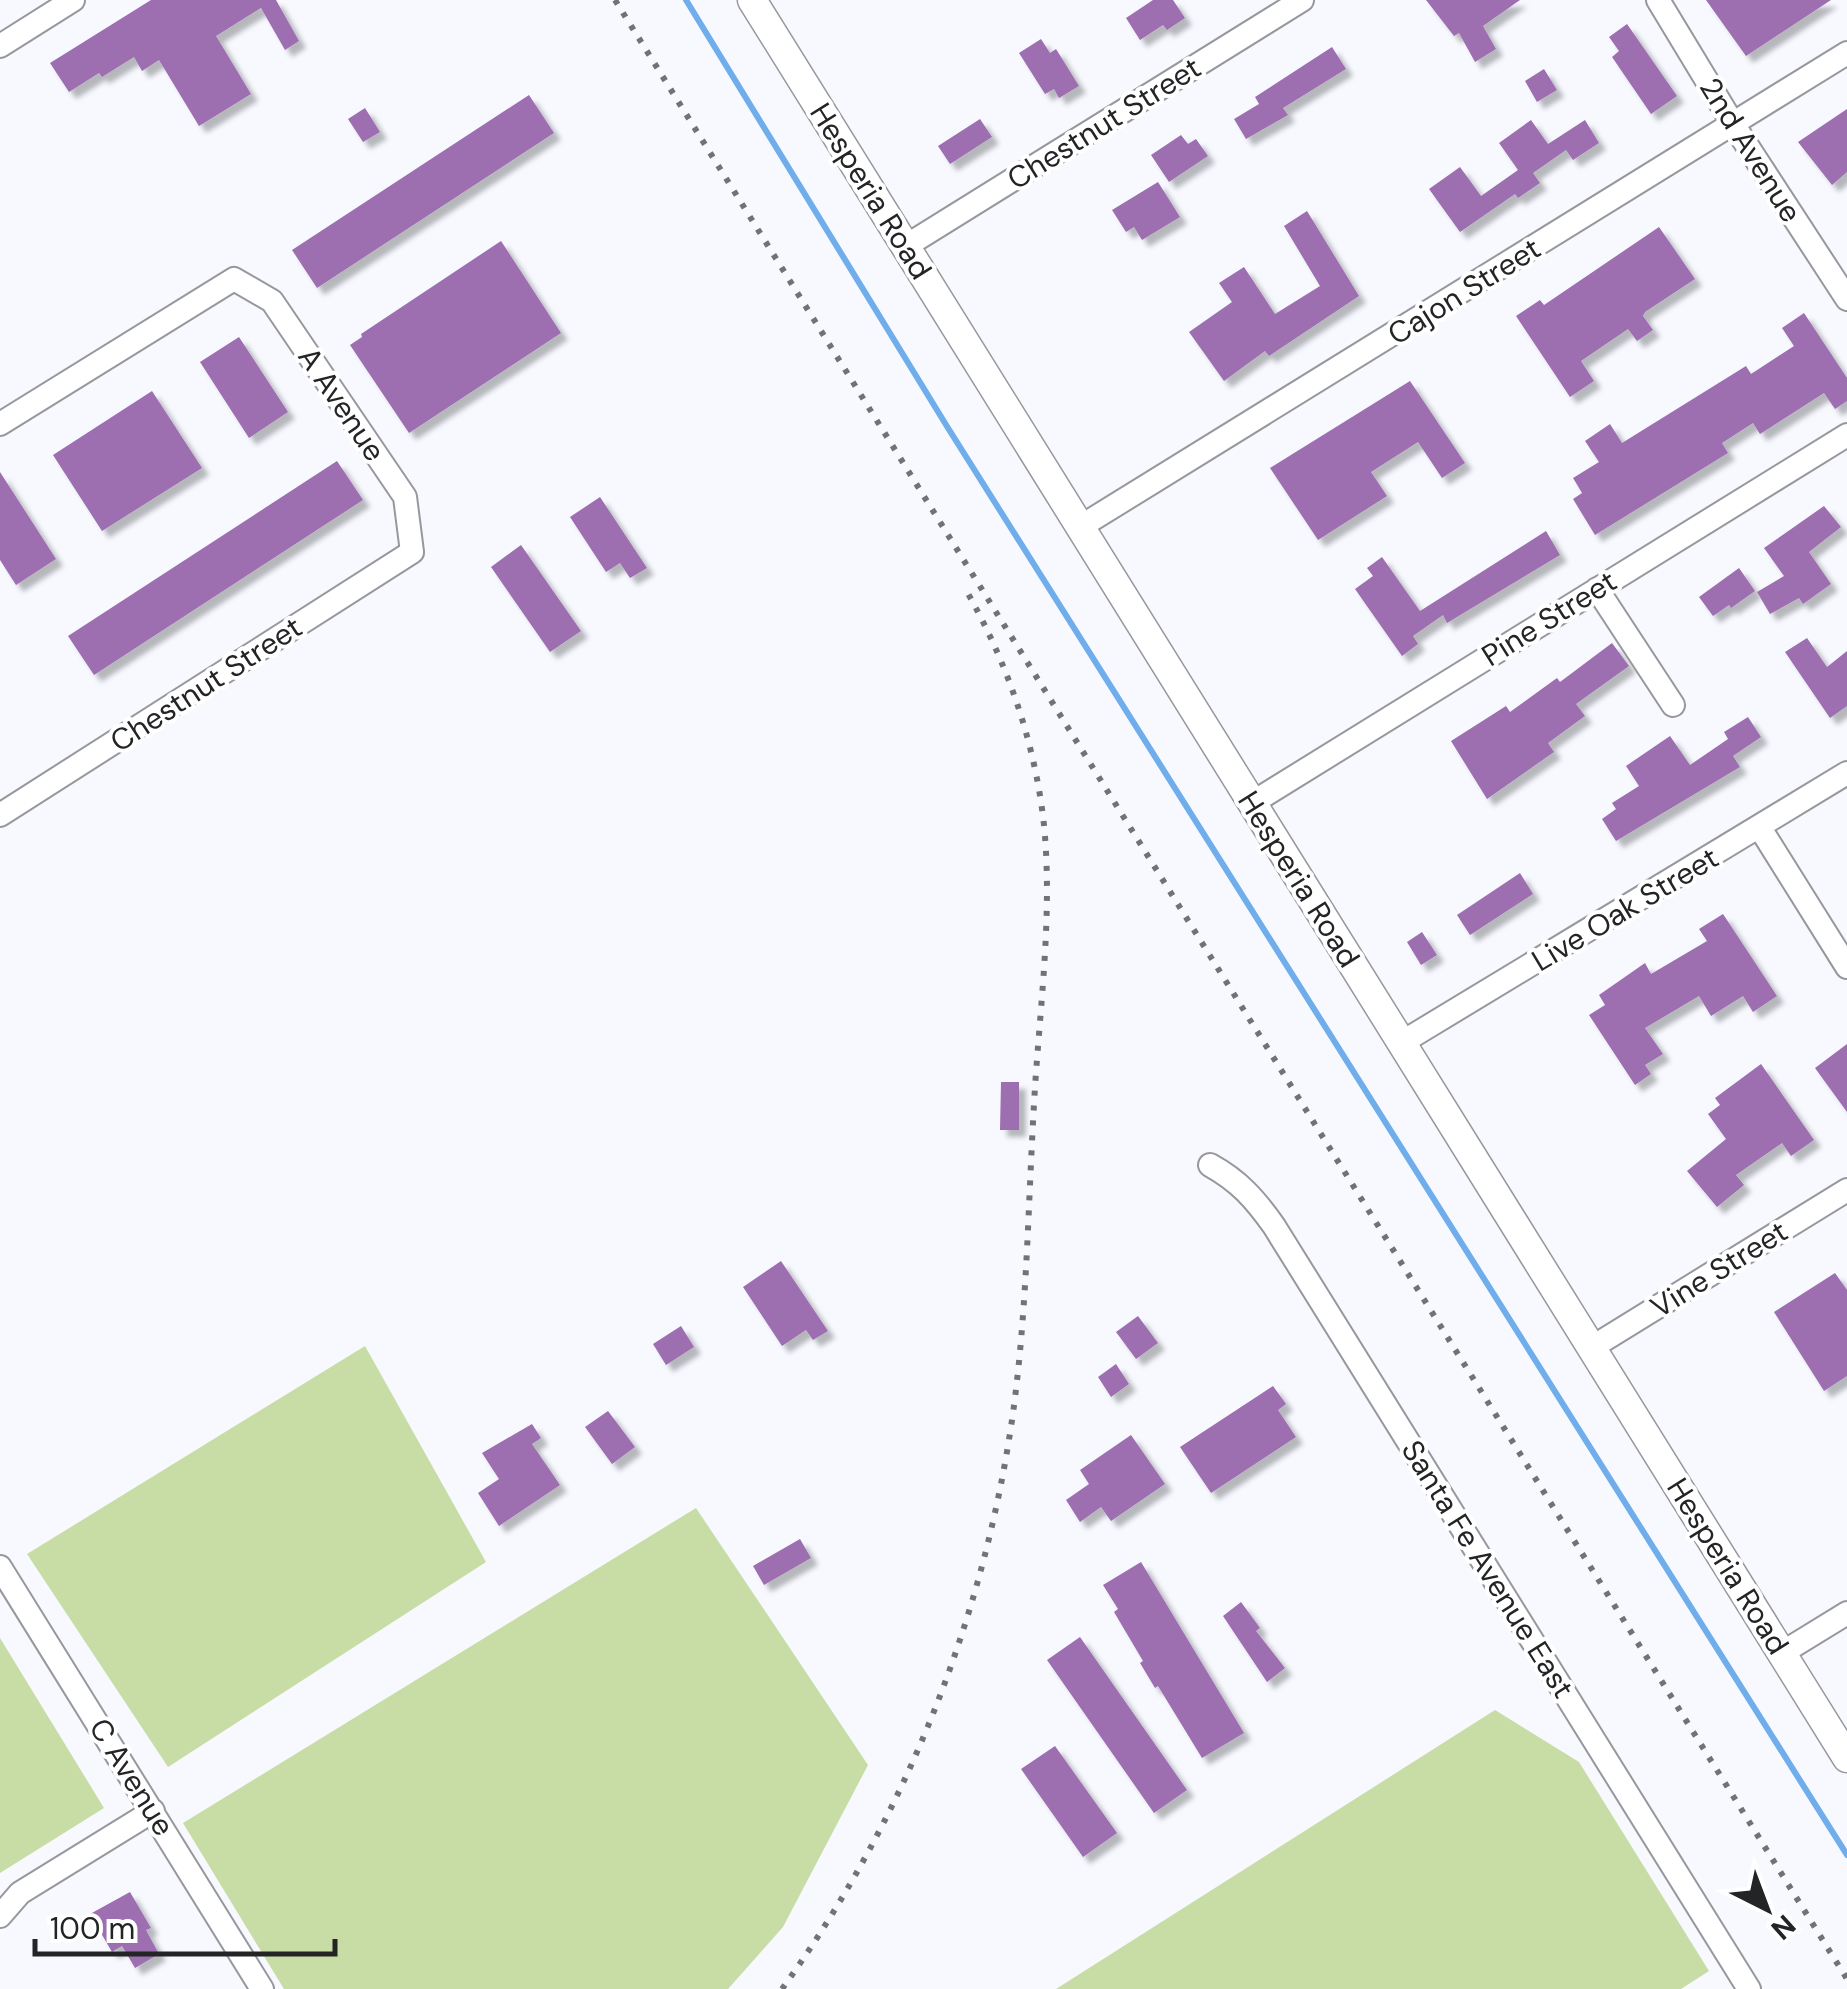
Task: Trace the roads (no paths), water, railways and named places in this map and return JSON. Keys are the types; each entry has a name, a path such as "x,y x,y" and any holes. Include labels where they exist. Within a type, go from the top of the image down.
{"main road":[{"name":"Hesperia Road","path":"752,0 1847,1758"}],"street":[{"path":"0,46 73,0"},
{"name":"Chestnut Street","path":"906,246 1302,0"},
{"name":"2nd Avenue","path":"1658,0 1732,124 1847,299"},
{"name":"Cajon Street","path":"1080,526 1847,52"},
{"name":"A Avenue","path":"0,424 234,279 272,301 406,497 412,552"},
{"name":"Pine Street","path":"1252,803 1847,434"},
{"name":"Chestnut Street","path":"0,815 412,552"},
{"path":"1597,589 1673,705"},
{"name":"Live Oak Street","path":"1401,1043 1847,773"},
{"path":"1760,828 1847,966"},
{"name":"Santa Fe Avenue East","path":"1210,1165 1244,1187 1274,1226 1749,1989"},
{"name":"Vine Street","path":"1591,1348 1847,1190"},
{"name":"C Avenue","path":"0,1567 262,1989"},
{"path":"1782,1653 1847,1612"},
{"path":"0,1916 20,1893 153,1811"}],"waterway":[{"path":"686,0 948,428 1847,1855"}],"railway":[{"path":"615,0 1847,1979"},
{"path":"782,1989 865,1857 932,1715 982,1567 1000,1490 1018,1375 1046,930 1044,825 1034,763 1017,703 966,590"}]}
